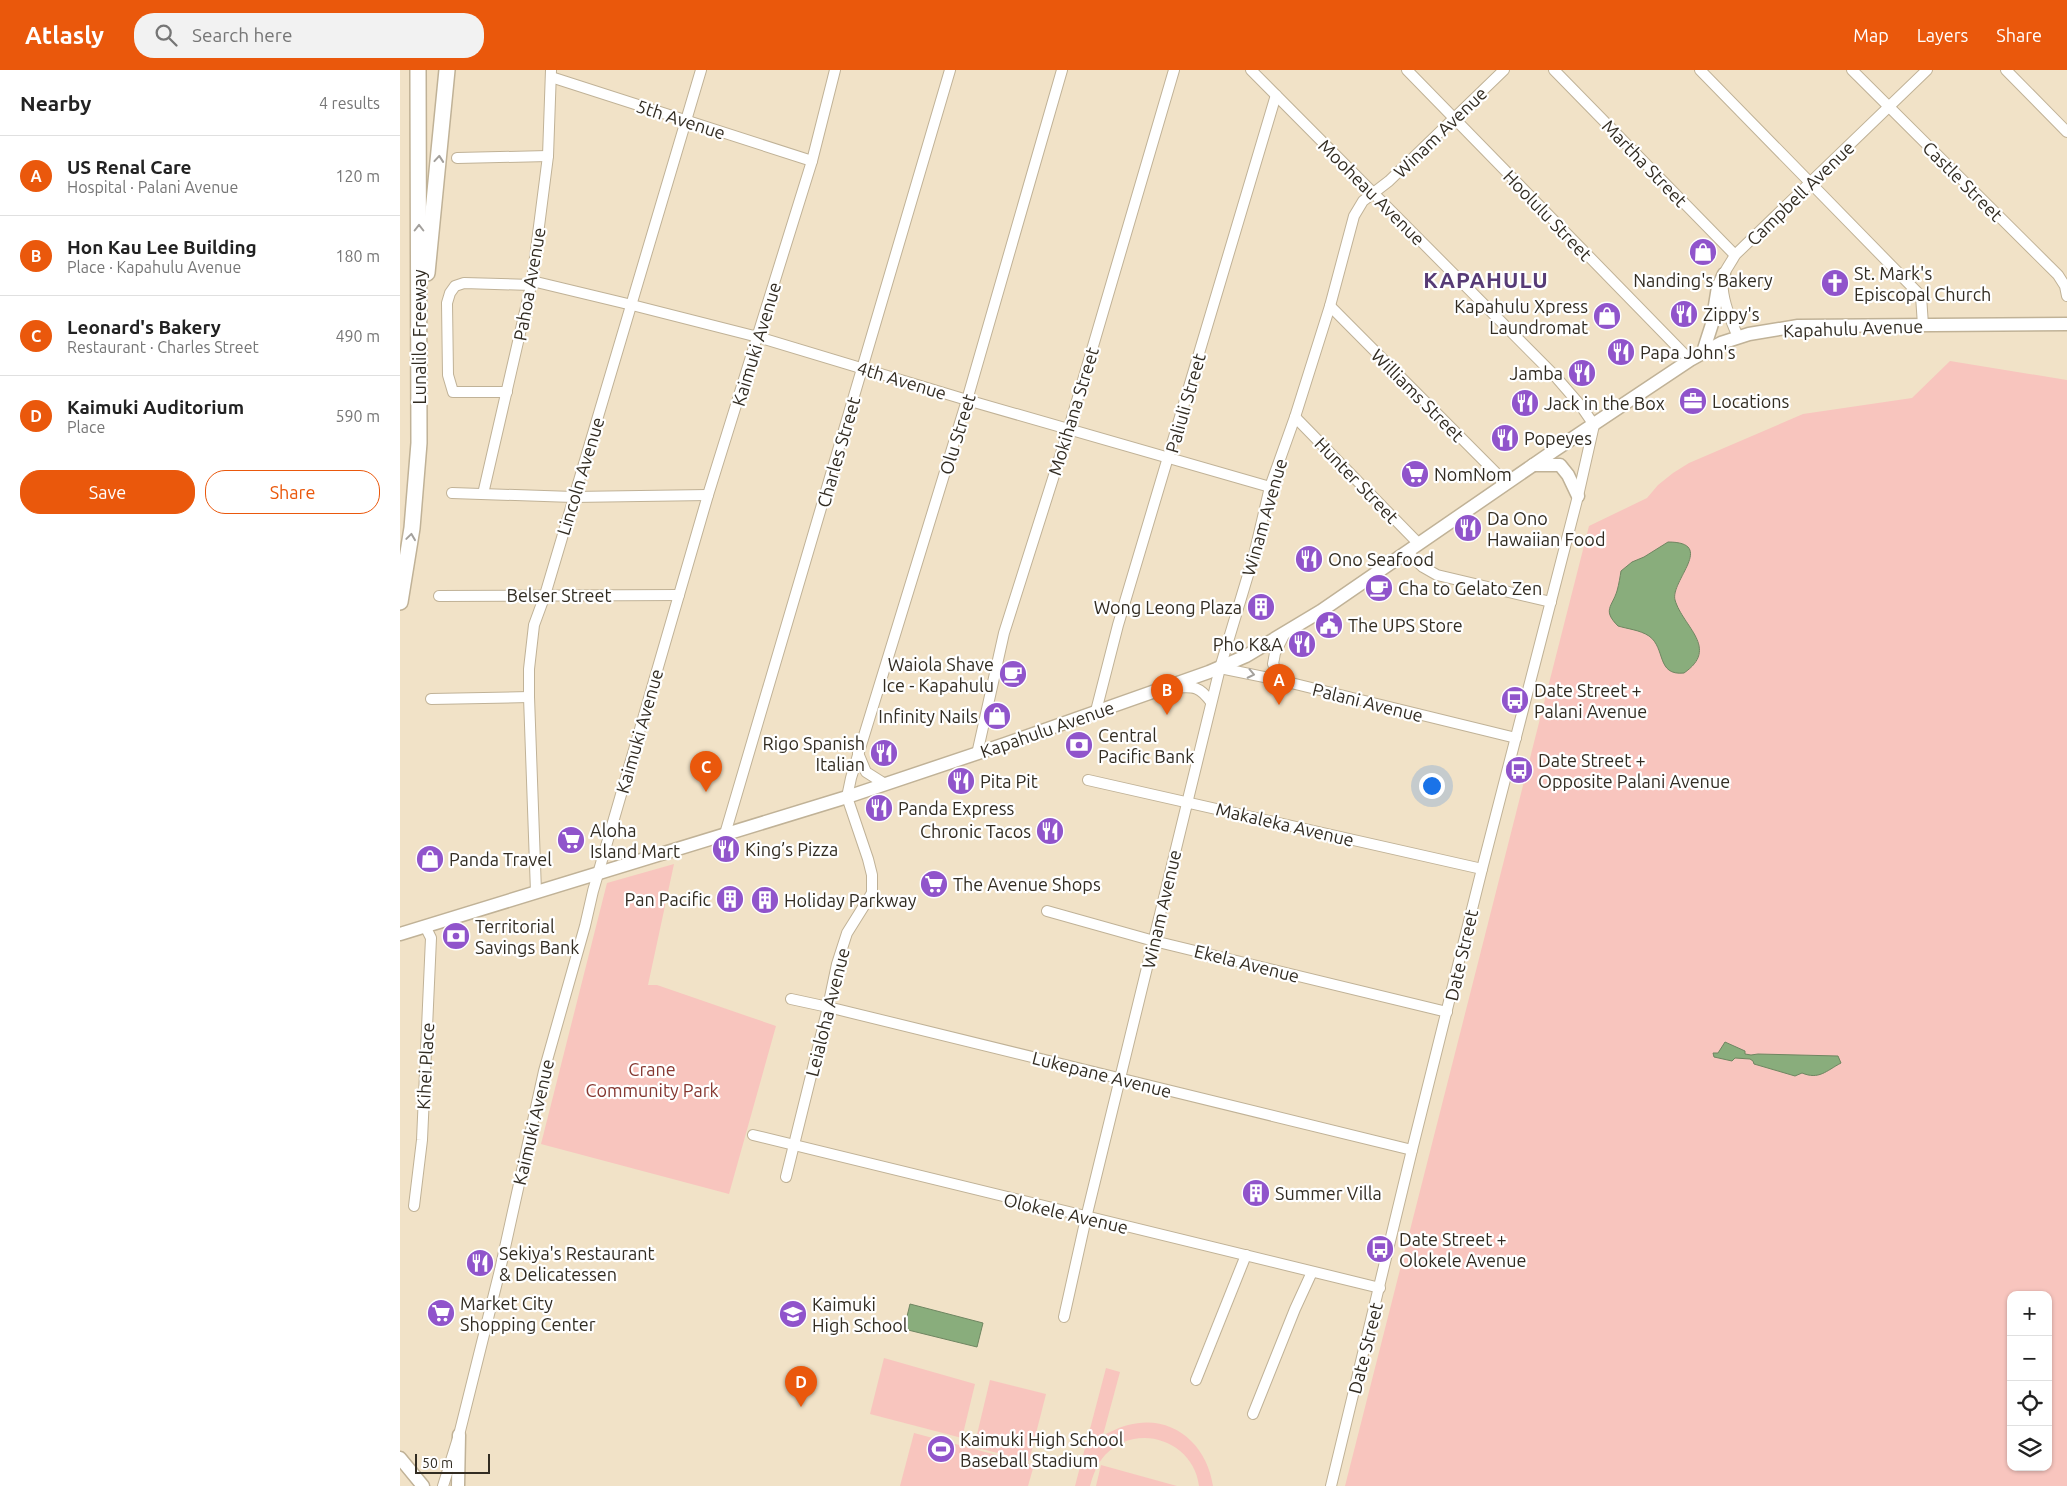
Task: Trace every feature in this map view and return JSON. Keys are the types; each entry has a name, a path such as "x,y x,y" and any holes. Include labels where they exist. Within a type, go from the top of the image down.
{"highway":[{"name":"Lunalilo Freeway","path":"400,602 405,578 417,484 419,347 418,70"},
{"path":"419,347 433,228 447,70"}],"main road":[{"path":"1703,352 1712,324 1718,287 1724,274"},
{"name":"Kapahulu Avenue","path":"400,934 847,797 977,754 1220,668 1284,635 1690,360 1703,352 1738,337 1798,326 2067,324"},
{"path":"1533,465 1560,465 1568,475 1578,496"},
{"path":"458,1486 459,1435"},
{"path":"400,1458 423,1486"}],"street":[{"name":"Lincoln Avenue","path":"536,892 529,697 534,626 545,595 701,70"},
{"name":"Kaimuki Avenue","path":"443,1486 459,1435 500,1270 544,1070 598,874 708,495 812,161 835,70"},
{"name":"Charles Street","path":"725,834 950,70"},
{"name":"Olu Street","path":"847,797 858,754 967,400 1062,70"},
{"name":"Mokihana Street","path":"977,754 1004,634 1069,428 1174,70"},
{"name":"Mooheau Avenue","path":"1251,70 1555,376 1581,406 1594,425"},
{"name":"Hoolulu Street","path":"1407,70 1690,360"},
{"name":"Winam Avenue","path":"1064,1317 1119,1079 1211,702 1254,555 1270,487 1295,417 1330,306 1354,216 1363,201 1389,182 1504,70"},
{"name":"Martha Street","path":"1554,70 1735,255"},
{"path":"1700,70 1921,296 1924,325"},
{"name":"Castle Street","path":"1852,70 1888,108 2058,275 2065,286 2067,296"},
{"name":"Campbell Avenue","path":"1724,274 1735,255 1927,70"},
{"path":"2006,70 2067,132"},
{"name":"5th Avenue","path":"551,73 686,122 812,161"},
{"name":"Pahoa Avenue","path":"484,494 532,283 548,156 551,73"},
{"name":"Paliuli Street","path":"1096,711 1118,626 1276,95"},
{"path":"457,158 548,156"},
{"path":"1724,274 1724,295 1729,316 1738,337"},
{"name":"4th Avenue","path":"507,392 453,392 448,375 447,303 452,289 459,283 532,283 632,304 758,337 967,400 1270,487"},
{"name":"Williams Street","path":"1330,306 1506,483"},
{"name":"Hunter Street","path":"1295,417 1419,544"},
{"name":"Date Street","path":"1331,1486 1412,1150 1448,1012 1482,868 1578,496 1594,425"},
{"path":"452,493 573,497 708,495"},
{"path":"1407,552 1424,567 1437,575 1551,602"},
{"name":"Belser Street","path":"438,596 679,595"},
{"path":"1283,681 1273,664 1275,653 1284,635"},
{"name":"Palani Avenue","path":"1220,668 1283,681 1516,738"},
{"path":"1161,688 1194,686 1203,691 1211,702"},
{"path":"431,699 529,697"},
{"path":"858,754 866,772 885,784"},
{"name":"Makaleka Avenue","path":"1088,780 1482,868"},
{"name":"Leialoha Avenue","path":"786,1177 837,964 847,933 872,893 872,875 868,859 847,797"},
{"name":"Ekela Avenue","path":"1047,911 1154,941 1448,1012"},
{"name":"Kihei Place","path":"414,1206 422,1140 431,948 431,938 425,926"},
{"name":"Lukepane Avenue","path":"791,999 828,1006 1412,1150"},
{"name":"Olokele Avenue","path":"753,1136 1380,1288"},
{"path":"1196,1380 1246,1255"},
{"path":"1253,1414 1295,1309 1312,1272"}],"green space":[{"path":"1950,361 2067,380 2067,1486 1345,1486 1589,526 1647,498 1658,485 1689,463 1803,414 1912,398"},
{"name":"Crane Community Park","path":"674,864 648,985 657,985 776,1026 729,1194 541,1144 607,883"},
{"path":"884,1358 975,1384 962,1438 870,1414"},
{"path":"1106,1368 1120,1372 1103,1435 1125,1426 1144,1422 1173,1428 1185,1435 1195,1445 1203,1457 1213,1486 1199,1486 1195,1470 1187,1457 1175,1447 1162,1441 1147,1438 1132,1439 1118,1445 1105,1455 1100,1462 1090,1486 1075,1486"},
{"path":"990,1380 1046,1394 1029,1461 974,1447"},
{"name":"Kaimuki High School Baseball Stadium","path":"914,1433 1034,1465 1028,1486 900,1486"},
{"path":"1101,1465 1177,1486 1096,1486"}],"shaded area":[{"path":"1668,542 1682,544 1689,548 1690,555 1688,564 1675,592 1675,600 1696,637 1699,655 1694,664 1684,673 1675,673 1669,670 1662,660 1658,647 1649,636 1618,626 1613,621 1609,612 1617,591 1621,571 1632,562"},
{"path":"1725,1042 1745,1051 1745,1054 1838,1056 1841,1063 1827,1072 1818,1075 1813,1076 1802,1073 1795,1076 1754,1064 1750,1059 1735,1058 1732,1061 1714,1057 1713,1053 1718,1053"},
{"path":"910,1304 983,1323 977,1347 904,1329"}],"place":[{"name":"Nanding's Bakery","path":"1703,252"},
{"name":"St. Mark's Episcopal Church","path":"1835,283"},
{"name":"Zippy's","path":"1684,314"},
{"name":"Kapahulu Xpress Laundromat","path":"1607,316"},
{"name":"Papa John's","path":"1621,352"},
{"name":"Jamba","path":"1582,373"},
{"name":"Locations","path":"1693,401"},
{"name":"Jack in the Box","path":"1525,403"},
{"name":"Popeyes","path":"1505,438"},
{"name":"NomNom","path":"1415,474"},
{"name":"Da Ono Hawaiian Food","path":"1468,528"},
{"name":"Ono Seafood","path":"1309,559"},
{"name":"Cha to Gelato Zen","path":"1379,588"},
{"name":"Wong Leong Plaza","path":"1261,607"},
{"name":"The UPS Store","path":"1329,625"},
{"name":"Pho K&A","path":"1302,644"},
{"name":"Waiola Shave Ice - Kapahulu","path":"1013,674"},
{"name":"Date Street + Palani Avenue","path":"1515,700"},
{"name":"US Renal Care","path":"1279,705"},
{"name":"Hon Kau Lee Building","path":"1167,715"},
{"name":"Infinity Nails","path":"997,716"},
{"name":"Central Pacific Bank","path":"1079,745"},
{"name":"Rigo Spanish Italian","path":"884,753"},
{"name":"Date Street + Opposite Palani Avenue","path":"1519,770"},
{"name":"Pita Pit","path":"961,781"},
{"name":"Leonard's Bakery","path":"706,792"},
{"name":"Panda Express","path":"879,808"},
{"name":"Chronic Tacos","path":"1050,831"},
{"name":"Aloha Island Mart","path":"571,840"},
{"name":"King’s Pizza","path":"726,849"},
{"name":"Panda Travel","path":"430,859"},
{"name":"The Avenue Shops","path":"934,884"},
{"name":"Pan Pacific","path":"730,899"},
{"name":"Holiday Parkway","path":"765,900"},
{"name":"Territorial Savings Bank","path":"456,936"},
{"name":"Summer Villa","path":"1256,1193"},
{"name":"Date Street + Olokele Avenue","path":"1380,1249"},
{"name":"Sekiya's Restaurant & Delicatessen","path":"480,1263"},
{"name":"Market City Shopping Center","path":"441,1313"},
{"name":"Kaimuki High School","path":"793,1314"},
{"name":"Kaimuki Auditorium","path":"801,1407"},
{"name":"Kaimuki High School Baseball Stadium","path":"941,1449"}],"district":[{"name":"KAPAHULU","path":"1486,279"}]}
